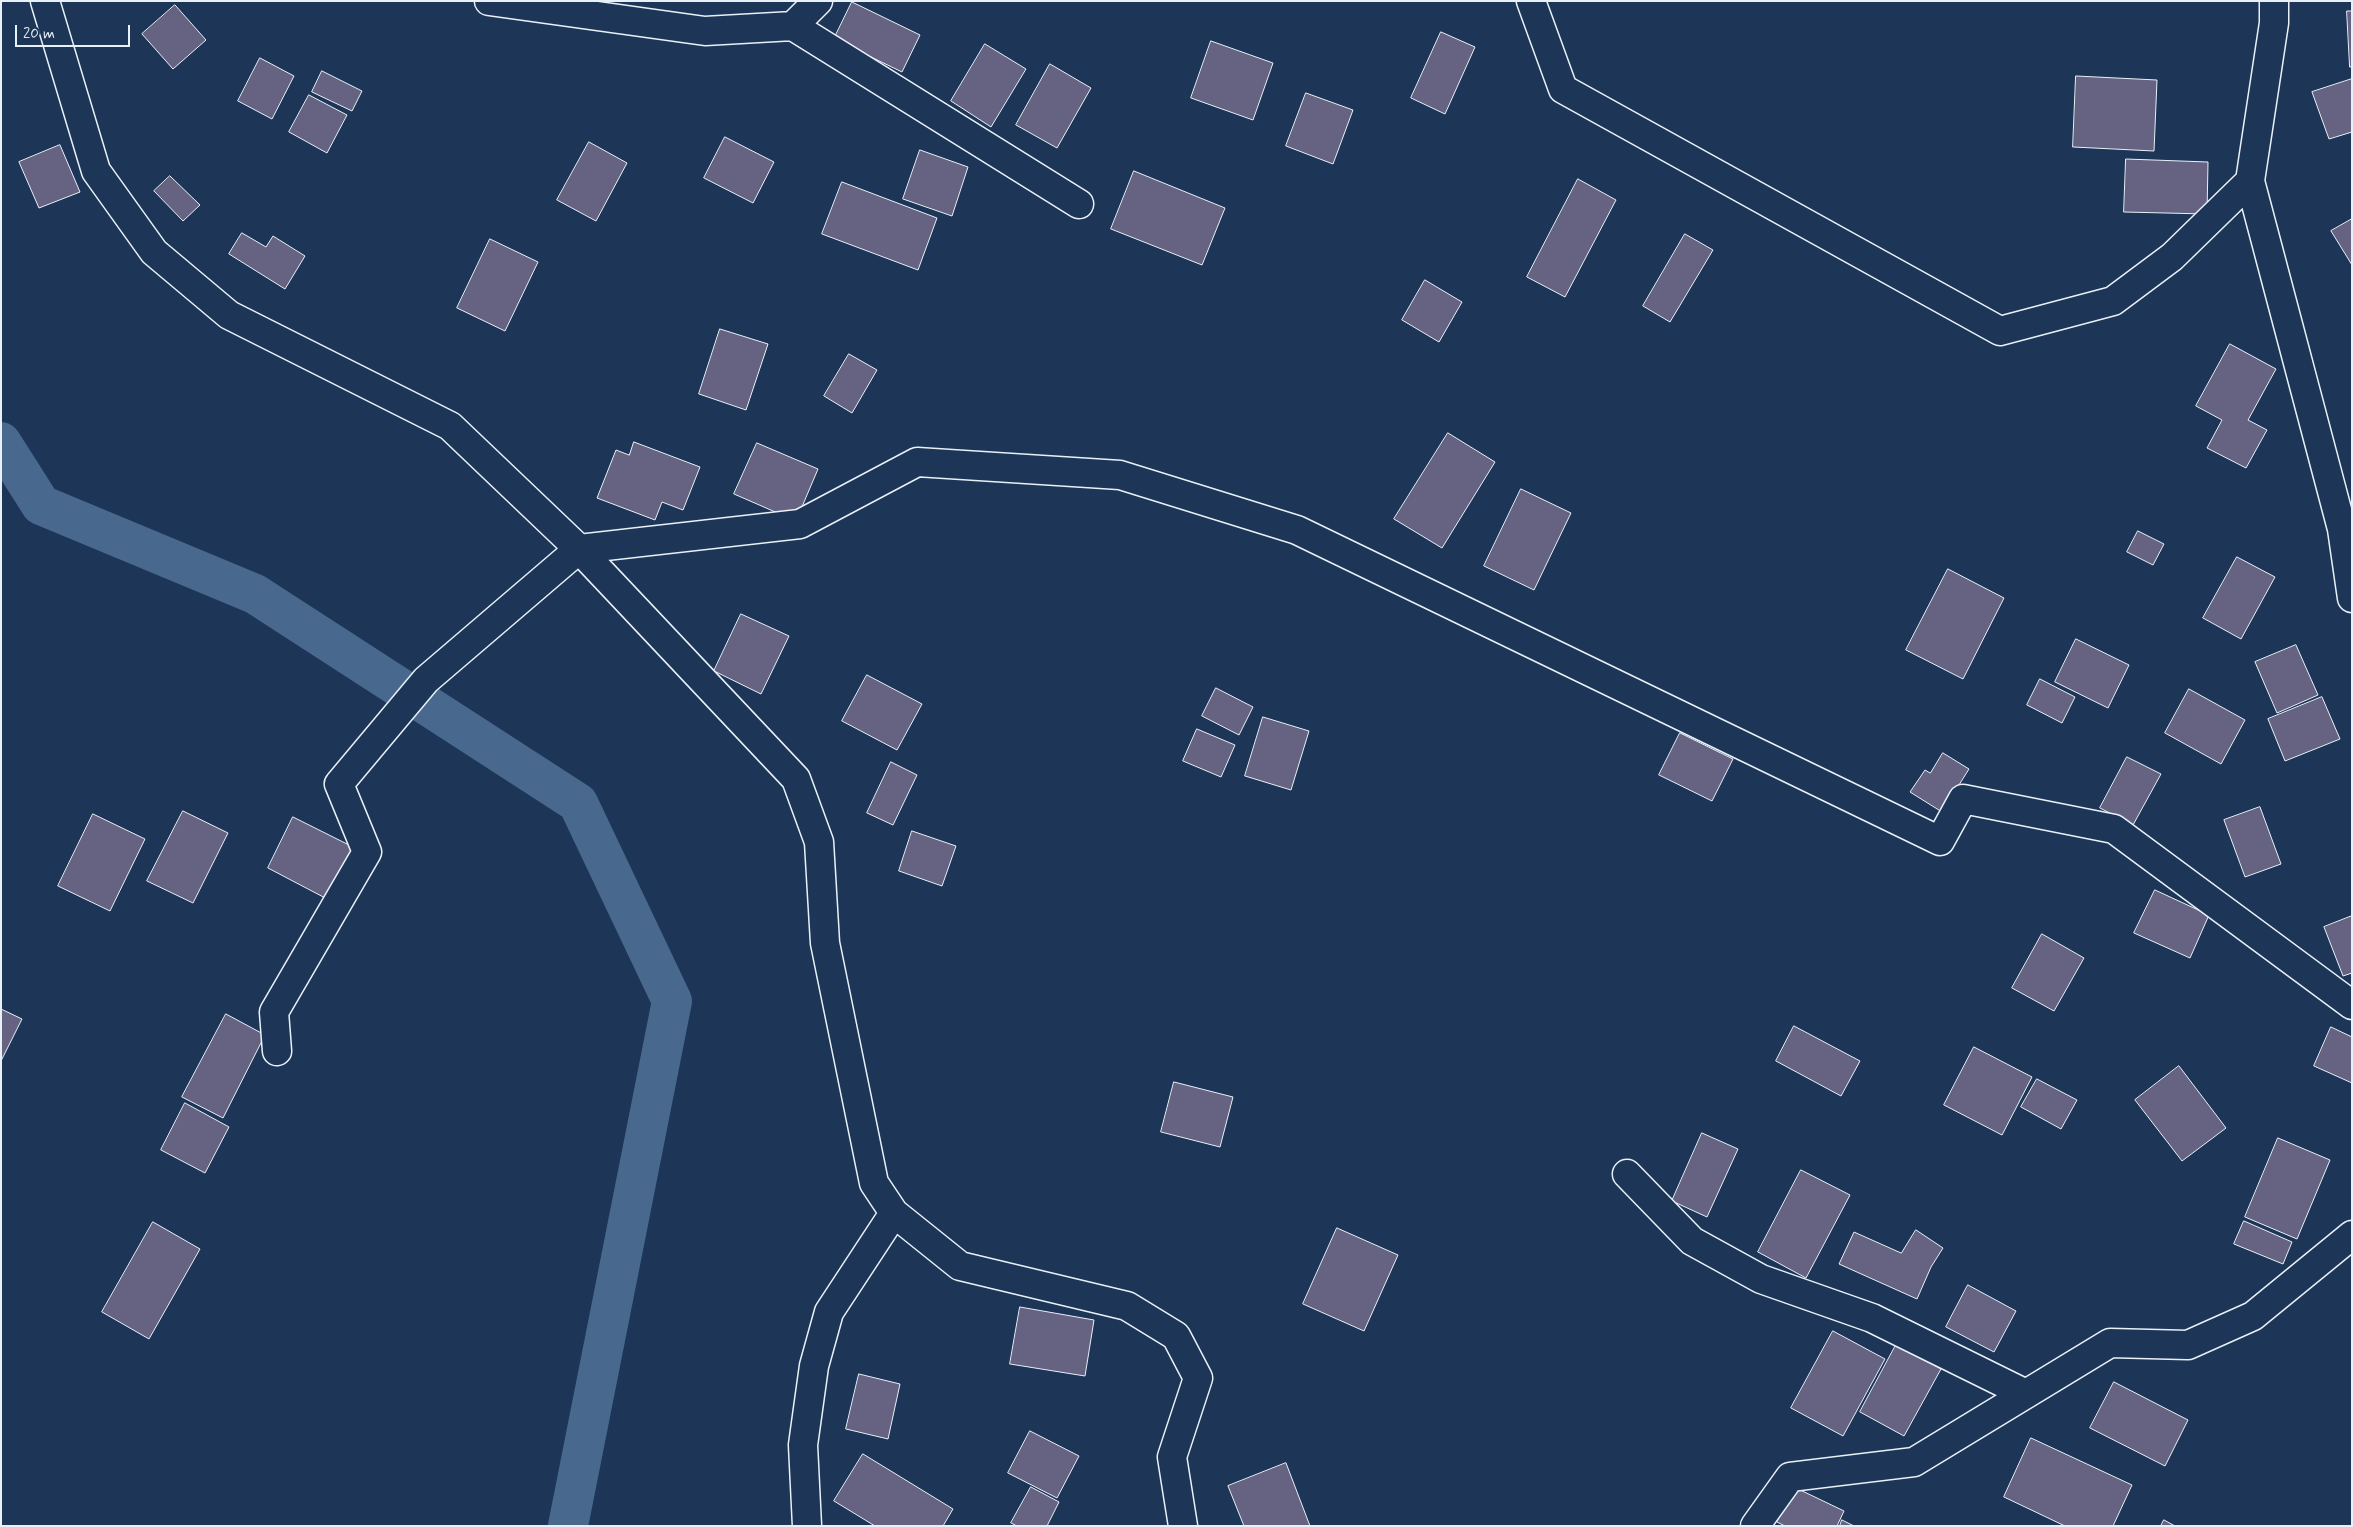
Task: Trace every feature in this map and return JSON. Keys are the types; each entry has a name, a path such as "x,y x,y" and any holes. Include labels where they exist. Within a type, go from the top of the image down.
{"street":[{"path":"45,1 96,171 154,252 229,315 450,426 579,549 796,779 819,842 825,943 874,1183 894,1212 960,1266 1127,1306 1176,1336 1198,1378 1172,1457 1184,1526"},
{"path":"489,1 706,31 793,26 1079,204"},
{"path":"793,26 818,1"},
{"path":"1531,1 1563,89 2000,331 2113,301 2172,257 2250,181"},
{"path":"2274,1 2274,23 2250,181 2342,529 2352,598"},
{"path":"277,1051 274,1012 367,852 339,784 426,680 579,549 800,524 917,462 1120,475 1298,530 1940,842 1963,799 2114,829 2352,1005"},
{"path":"1627,1174 1692,1241 1761,1279 1872,1318 2026,1394"},
{"path":"807,1526 803,1445 814,1366 829,1312 894,1212"},
{"path":"1755,1526 1790,1477 1914,1462 2110,1344 2188,1345 2253,1316 2352,1235"}],"building":[{"path":"852,2 920,35 902,72 834,39"},
{"path":"175,5 206,40 173,69 142,34"},
{"path":"2347,11 2352,11 2352,67 2350,67"},
{"path":"1441,32 1475,47 1445,114 1411,98"},
{"path":"1211,41 1273,63 1253,120 1191,98"},
{"path":"985,44 1026,69 991,127 951,101"},
{"path":"260,58 294,76 272,119 238,101"},
{"path":"1050,64 1091,88 1057,148 1016,125"},
{"path":"322,71 362,91 352,111 312,92"},
{"path":"2076,76 2157,80 2154,151 2073,147"},
{"path":"2352,79 2352,132 2329,139 2312,92"},
{"path":"1306,93 1353,110 1333,164 1286,146"},
{"path":"309,95 347,115 327,153 289,132"},
{"path":"725,137 774,162 753,203 704,178"},
{"path":"589,142 627,163 596,221 557,200"},
{"path":"60,145 80,192 39,208 19,162"},
{"path":"920,150 968,167 952,216 903,199"},
{"path":"2126,159 2208,162 2207,214 2124,212"},
{"path":"1134,171 1225,208 1202,265 1111,229"},
{"path":"170,176 200,205 183,221 154,191"},
{"path":"1578,179 1616,200 1565,297 1527,277"},
{"path":"842,182 937,218 918,270 822,234"},
{"path":"2352,219 2352,265 2331,231"},
{"path":"242,233 266,247 273,236 305,256 285,289 229,254"},
{"path":"1685,234 1713,250 1670,322 1643,306"},
{"path":"490,239 538,262 505,331 457,308"},
{"path":"1425,280 1462,302 1439,342 1402,320"},
{"path":"720,329 768,344 746,410 699,394"},
{"path":"2230,344 2276,369 2248,420 2267,430 2246,468 2207,448 2222,420 2196,406"},
{"path":"849,354 877,370 852,413 824,396"},
{"path":"1448,433 1495,462 1442,548 1394,519"},
{"path":"634,442 700,467 683,510 662,502 655,520 597,498 616,450 629,455"},
{"path":"757,443 818,469 796,521 734,494"},
{"path":"1521,489 1571,513 1534,590 1484,566"},
{"path":"2138,531 2164,544 2153,565 2127,552"},
{"path":"2237,557 2275,577 2241,639 2203,618"},
{"path":"1948,569 2004,598 1963,679 1906,650"},
{"path":"741,614 789,636 761,694 714,671"},
{"path":"2076,639 2129,665 2108,708 2055,682"},
{"path":"2296,645 2318,695 2277,713 2255,662"},
{"path":"867,675 922,704 897,750 842,721"},
{"path":"2040,679 2075,697 2062,723 2027,705"},
{"path":"1216,688 1253,707 1239,735 1202,716"},
{"path":"2189,689 2245,720 2221,764 2165,733"},
{"path":"2322,697 2340,739 2285,761 2268,719"},
{"path":"1263,717 1309,731 1291,790 1245,776"},
{"path":"1197,729 1235,745 1221,777 1183,761"},
{"path":"1680,733 1733,759 1712,801 1659,775"},
{"path":"1943,753 1969,769 1942,812 1910,792 1925,770 1930,773"},
{"path":"2127,757 2161,774 2133,825 2100,808"},
{"path":"891,762 917,775 893,825 867,813"},
{"path":"2260,807 2281,864 2245,877 2224,820"},
{"path":"183,811 228,833 193,903 147,881"},
{"path":"93,814 145,839 110,911 58,886"},
{"path":"293,817 355,848 329,900 268,868"},
{"path":"912,831 956,846 942,886 899,871"},
{"path":"2155,890 2209,915 2190,958 2134,933"},
{"path":"2352,916 2352,973 2343,976 2324,927"},
{"path":"2042,934 2084,958 2054,1011 2012,988"},
{"path":"1,1009 22,1019 1,1061"},
{"path":"226,1014 265,1035 223,1118 182,1097"},
{"path":"1794,1026 1860,1061 1841,1096 1776,1061"},
{"path":"2331,1027 2352,1037 2352,1083 2314,1066"},
{"path":"1974,1047 2032,1077 2002,1135 1944,1105"},
{"path":"2179,1066 2226,1128 2182,1161 2135,1100"},
{"path":"2037,1079 2077,1100 2061,1129 2021,1107"},
{"path":"1174,1082 1233,1097 1220,1147 1161,1132"},
{"path":"185,1103 229,1127 205,1173 161,1150"},
{"path":"1702,1133 1738,1149 1707,1217 1672,1201"},
{"path":"2278,1138 2330,1160 2297,1239 2245,1217"},
{"path":"1801,1170 1850,1195 1806,1278 1758,1252"},
{"path":"2244,1221 2292,1242 2283,1264 2234,1244"},
{"path":"153,1222 200,1249 149,1339 102,1312"},
{"path":"1337,1228 1398,1255 1364,1331 1303,1304"},
{"path":"1916,1230 1943,1248 1931,1267 1917,1299 1839,1264 1854,1232 1901,1253"},
{"path":"1968,1285 2016,1311 1994,1352 1946,1327"},
{"path":"1020,1307 1094,1320 1085,1376 1010,1364"},
{"path":"1833,1331 1885,1359 1843,1436 1791,1408"},
{"path":"1896,1345 1941,1369 1904,1436 1860,1412"},
{"path":"859,1374 900,1384 888,1439 846,1429"},
{"path":"2114,1382 2188,1420 2165,1466 2090,1428"},
{"path":"1030,1431 1079,1456 1057,1498 1008,1473"},
{"path":"2031,1438 2132,1485 2113,1526 2065,1526 2004,1497"},
{"path":"863,1454 953,1509 943,1526 875,1526 834,1501"},
{"path":"1286,1463 1310,1526 1244,1526 1228,1486"},
{"path":"1031,1487 1059,1502 1047,1526 1017,1526 1011,1523"},
{"path":"1794,1487 1844,1511 1837,1526 1785,1526 1777,1522"},
{"path":"1842,1520 1854,1526 1840,1526"},
{"path":"2164,1520 2175,1526 2161,1526"}],"waterway":[{"path":"1,442 41,505 255,594 578,803 672,1001 568,1526"}]}
